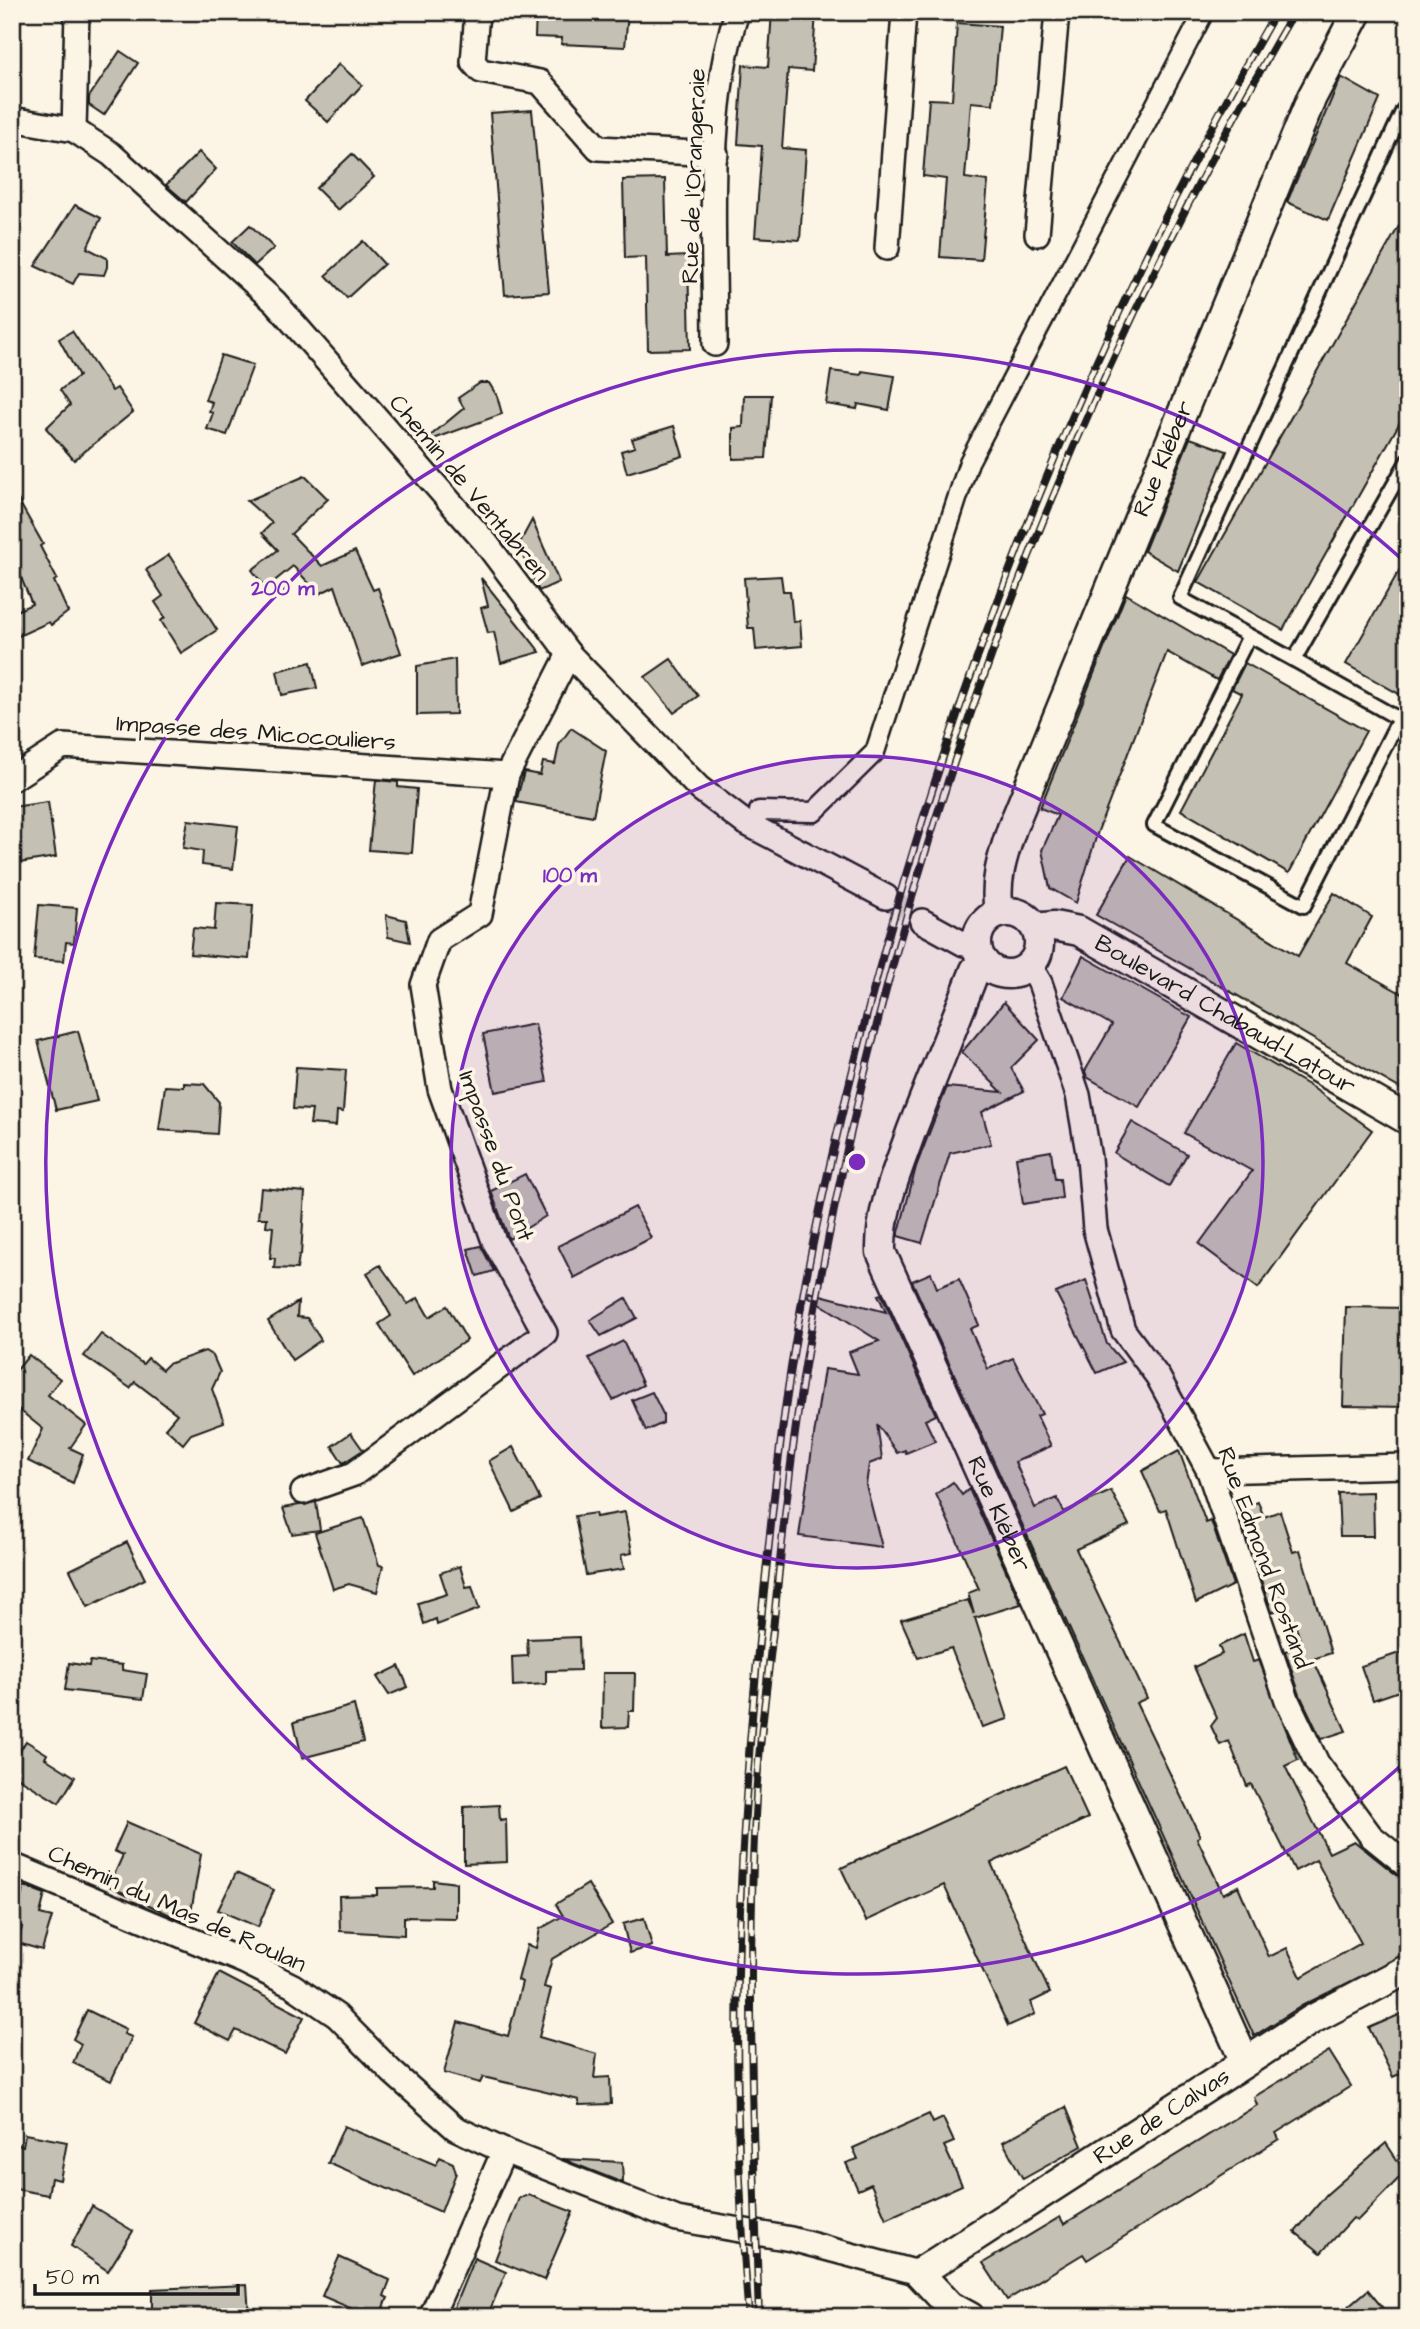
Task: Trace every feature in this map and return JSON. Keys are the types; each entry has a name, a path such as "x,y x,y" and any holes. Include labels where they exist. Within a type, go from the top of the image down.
{"street":[{"path":"74,130 77,12"},
{"path":"477,12 473,62 481,71 540,82 598,148 716,154"},
{"name":"Rue de l'Orangeraie","path":"715,344 716,154 726,47 737,12"},
{"path":"887,248 904,12"},
{"path":"1037,234 1057,12"},
{"path":"759,811 814,812 875,752 969,462 1204,12"},
{"name":"Rue Kléber","path":"1245,2062 881,1252 880,1225 937,1063 975,971 980,954 982,926 999,913 995,891 997,873 1012,828 1312,97 1357,12"},
{"name":"Chemin de Ventabren","path":"12,118 74,130 111,153 275,302 486,543 569,654 699,788 744,822 886,897"},
{"name":"Impasse du Pont","path":"303,1492 354,1474 545,1333 494,1241 445,1102 423,985 439,940 481,914 507,775 569,654"},
{"name":"Impasse des Micocouliers","path":"12,779 63,746 507,775"},
{"path":"922,921 980,954 1005,974 1014,974 1030,966 1039,948 1036,928 1020,914 999,913"},
{"name":"Boulevard Chabaud-Latour","path":"1036,928 1054,926 1079,931 1408,1119"},
{"name":"Rue Edmond Rostand","path":"1030,966 1040,984 1078,1095 1089,1158 1095,1229 1123,1330 1158,1377 1209,1471 1287,1700 1317,1763 1371,1836 1408,1866"},
{"path":"1209,1471 1408,1466"},
{"name":"Chemin du Mas de Roulan","path":"12,1865 245,1962 293,1986 337,2015 392,2072 455,2128 504,2151 677,2219 791,2239 919,2273"},
{"name":"Rue de Calvas","path":"919,2273 1311,2020 1408,1969"},
{"path":"431,2317 504,2151"},
{"path":"919,2273 950,2306 970,2317"}],"lane":[{"path":"1249,636 1154,825 1304,906 1403,721 1294,660 1180,598 1403,110 1408,109"},
{"path":"1294,660 1408,460"}],"building":[{"path":"536,12 628,12 625,47 561,44 562,38 535,37"},
{"path":"772,12 816,12 812,71 788,69 782,148 806,150 800,240 755,237 762,146 738,144 743,65 768,67"},
{"path":"957,23 1000,26 993,104 971,102 965,178 988,181 981,260 940,257 946,179 923,176 929,99 952,100"},
{"path":"120,51 138,63 104,115 89,105 89,97"},
{"path":"339,64 362,85 328,122 305,101"},
{"path":"1341,77 1380,99 1328,220 1287,202"},
{"path":"532,110 549,292 505,295 490,113"},
{"path":"199,152 216,169 186,202 166,185"},
{"path":"352,154 374,177 338,210 316,188"},
{"path":"665,179 667,257 688,256 690,349 648,350 646,257 625,258 623,180"},
{"path":"75,205 101,218 87,248 107,258 107,267 104,275 79,273 73,284 35,266"},
{"path":"1408,210 1408,408 1283,630 1198,582"},
{"path":"250,225 274,248 255,265 232,242"},
{"path":"363,241 384,264 347,298 326,275"},
{"path":"72,331 112,391 117,388 133,412 74,460 46,428 70,405 60,390 79,376 59,339"},
{"path":"221,355 253,365 227,435 207,429 213,413 209,412 212,402 205,400"},
{"path":"831,371 861,375 862,371 895,376 889,410 858,404 857,409 826,404"},
{"path":"480,383 489,383 497,396 502,414 431,440 429,437 464,408 458,398"},
{"path":"744,395 771,395 766,458 733,459 733,428 743,427"},
{"path":"674,426 683,456 627,473 621,451 635,447 632,439"},
{"path":"1190,438 1227,451 1178,571 1144,551"},
{"path":"305,476 328,499 291,534 322,566 355,551 373,590 378,588 401,653 362,666 335,586 319,594 293,566 266,588 252,570 278,550 262,533 272,523 247,501"},
{"path":"12,489 43,544 40,546 57,579 54,581 68,612 51,625 49,622 12,639 12,613 32,604 12,556"},
{"path":"532,520 559,582 539,591 518,546"},
{"path":"169,555 217,630 181,653 161,621 165,617 155,602 163,596 146,570"},
{"path":"1408,555 1408,699 1346,664"},
{"path":"781,576 783,591 790,591 793,622 800,621 802,646 756,650 754,628 748,628 744,578"},
{"path":"481,578 540,652 501,663 494,632 488,633 481,608 488,606"},
{"path":"1126,594 1230,655 1217,680 1167,652 1098,831 1076,903 1050,888 1042,850 1058,815 1040,808"},
{"path":"455,659 456,714 417,715 417,666"},
{"path":"671,659 698,696 674,713 645,677"},
{"path":"311,662 317,688 282,695 277,671"},
{"path":"1245,663 1366,731 1289,873 1181,810 1242,694 1232,689"},
{"path":"571,728 606,751 593,816 516,802 524,772 540,775 543,762 555,764 559,745"},
{"path":"376,780 398,782 398,787 417,789 412,853 369,850"},
{"path":"48,802 56,857 19,863 12,807"},
{"path":"188,820 238,826 233,869 202,865 203,851 183,848"},
{"path":"1130,856 1298,956 1334,893 1372,917 1347,963 1408,997 1408,1093 1096,915"},
{"path":"216,903 253,905 249,959 190,954 193,928 214,930"},
{"path":"39,905 77,908 74,943 66,942 64,961 34,959"},
{"path":"386,915 406,920 410,942 388,937"},
{"path":"1083,956 1191,1017 1139,1107 1087,1077 1085,1071 1112,1025 1063,997"},
{"path":"1004,1002 1039,1040 1011,1068 1024,1091 982,1112 991,1144 950,1153 922,1243 898,1236 916,1167 947,1087 1002,1092 962,1052"},
{"path":"535,1024 547,1082 495,1092 483,1034"},
{"path":"78,1031 97,1101 56,1110 38,1041"},
{"path":"1236,1043 1313,1088 1372,1130 1258,1288 1199,1244 1252,1171 1184,1133"},
{"path":"296,1067 346,1070 343,1112 337,1111 336,1126 310,1124 312,1110 293,1109"},
{"path":"184,1083 204,1084 219,1102 217,1134 159,1130 165,1086 184,1087"},
{"path":"1132,1122 1187,1154 1169,1186 1114,1153"},
{"path":"1051,1151 1055,1179 1060,1179 1062,1198 1023,1204 1016,1157"},
{"path":"525,1174 546,1216 509,1239 491,1191"},
{"path":"261,1188 305,1192 301,1255 297,1269 274,1268 275,1258 270,1258 273,1227 266,1226 267,1218 258,1218"},
{"path":"635,1207 651,1238 574,1278 558,1246"},
{"path":"481,1246 494,1271 477,1276 468,1249"},
{"path":"380,1265 408,1304 418,1298 429,1317 447,1306 467,1340 412,1376 379,1324 391,1316 367,1273"},
{"path":"931,1273 937,1288 959,1279 979,1325 970,1329 988,1369 1013,1358 1042,1414 1037,1416 1051,1446 1015,1462 1035,1508 1057,1498 1064,1512 1111,1491 1129,1525 1076,1549 1147,1698 1136,1703 1200,1836 1197,1838 1223,1894 1238,1886 1269,1957 1287,1948 1301,1977 1361,1943 1316,1860 1295,1871 1251,1784 1247,1786 1229,1741 1220,1745 1211,1726 1217,1718 1194,1667 1222,1654 1219,1646 1244,1634 1253,1662 1259,1660 1298,1760 1285,1766 1329,1853 1354,1841 1408,1884 1408,1953 1303,2005 1254,2036 912,1281"},
{"path":"1086,1280 1107,1344 1123,1362 1097,1373 1056,1293"},
{"path":"809,1292 886,1312 878,1295 881,1294 936,1415 925,1420 935,1441 906,1453 905,1450 897,1453 877,1424 882,1459 869,1464 866,1485 882,1547 799,1536 824,1369 858,1374 849,1352 879,1341 808,1296"},
{"path":"626,1298 637,1318 601,1336 590,1320"},
{"path":"298,1302 297,1317 307,1318 321,1340 292,1360 268,1321"},
{"path":"1346,1307 1408,1308 1408,1407 1343,1406"},
{"path":"101,1334 143,1364 148,1358 162,1370 168,1364 205,1351 213,1356 220,1372 212,1389 224,1422 191,1434 183,1444 165,1428 177,1414 135,1382 130,1388 84,1356"},
{"path":"623,1341 643,1385 613,1400 589,1358"},
{"path":"29,1355 60,1379 48,1395 86,1425 70,1448 83,1454 73,1483 28,1461 43,1429 12,1404 12,1376"},
{"path":"652,1392 663,1414 663,1423 646,1431 632,1400"},
{"path":"351,1433 363,1450 343,1463 332,1446"},
{"path":"513,1447 540,1499 514,1512 489,1461"},
{"path":"1179,1451 1206,1523 1211,1521 1233,1585 1196,1603 1166,1509 1160,1511 1142,1471"},
{"path":"953,1482 962,1495 969,1489 1021,1604 975,1618 1008,1719 982,1727 951,1648 918,1658 901,1620 968,1600 974,1614 968,1593 979,1589 936,1494"},
{"path":"1373,1492 1374,1536 1340,1536 1338,1493"},
{"path":"316,1502 320,1530 292,1534 283,1508"},
{"path":"1258,1502 1264,1517 1280,1511 1293,1552 1300,1550 1331,1653 1313,1659 1346,1731 1321,1739 1300,1695 1285,1651 1302,1645 1289,1607 1272,1612 1237,1510"},
{"path":"625,1512 632,1553 621,1555 624,1569 586,1575 575,1516 595,1513 596,1517"},
{"path":"363,1518 379,1565 383,1566 377,1592 349,1584 333,1589 315,1533"},
{"path":"127,1542 145,1579 88,1607 70,1570"},
{"path":"460,1566 466,1587 472,1586 479,1609 437,1625 436,1619 424,1624 418,1603 447,1594 440,1573"},
{"path":"579,1637 580,1670 546,1671 546,1684 513,1686 512,1657 528,1656 527,1639"},
{"path":"1408,1650 1408,1688 1373,1700 1361,1666"},
{"path":"90,1661 122,1665 122,1670 147,1674 143,1699 65,1690 69,1663 89,1666"},
{"path":"399,1666 408,1687 389,1695 377,1677"},
{"path":"603,1673 635,1673 634,1711 629,1711 628,1727 602,1728"},
{"path":"354,1705 363,1742 302,1758 294,1722"},
{"path":"26,1741 47,1754 45,1758 75,1777 59,1803 12,1774 12,1764"},
{"path":"1064,1766 1088,1818 991,1863 1050,1993 1031,2002 1035,2014 1008,2026 944,1885 866,1921 841,1868"},
{"path":"499,1805 500,1820 506,1819 507,1862 464,1864 464,1807"},
{"path":"127,1822 201,1854 189,1924 109,1886 123,1855 114,1851"},
{"path":"236,1873 274,1890 258,1927 218,1910"},
{"path":"433,1880 456,1883 456,1918 404,1917 404,1935 340,1931 339,1896 377,1895 377,1888 433,1887"},
{"path":"588,1884 612,1924 552,1959 544,1987 551,1989 539,2037 597,2054 594,2078 610,2077 611,2104 579,2105 579,2100 483,2077 480,2083 444,2073 458,2022 508,2036 522,1982 518,1980 527,1945 536,1948 540,1929 563,1916 556,1904"},
{"path":"24,1886 45,1894 40,1914 52,1917 42,1950 18,1943 22,1927 14,1925"},
{"path":"644,1918 652,1946 630,1953 623,1924"},
{"path":"219,1973 304,2017 285,2054 236,2030 230,2041 194,2023"},
{"path":"87,2010 126,2029 124,2034 132,2037 111,2081 73,2063 81,2044 73,2039"},
{"path":"1408,2011 1408,2070 1393,2077 1369,2028"},
{"path":"1329,2051 1351,2086 1276,2133 1279,2139 1087,2260 1083,2254 1007,2300 983,2263 1060,2217 1064,2224 1257,2105 1254,2097"},
{"path":"1066,2107 1082,2146 1023,2179 1003,2142"},
{"path":"929,2114 933,2123 943,2118 954,2142 944,2146 962,2185 886,2219 871,2184 858,2190 846,2163 858,2159 853,2148"},
{"path":"344,2126 436,2165 440,2157 453,2163 456,2173 441,2212 328,2163"},
{"path":"25,2134 67,2142 60,2180 51,2178 48,2195 15,2189 12,2144 23,2146"},
{"path":"1386,2143 1405,2172 1357,2221 1353,2218 1321,2253 1295,2232 1327,2194"},
{"path":"562,2159 622,2162 623,2183"},
{"path":"529,2195 573,2212 544,2280 495,2260 519,2198"},
{"path":"92,2206 133,2231 108,2271 71,2246"},
{"path":"339,2257 390,2280 384,2296 388,2298 379,2317 371,2317 322,2296"},
{"path":"474,2258 506,2272 487,2317 450,2317"},
{"path":"247,2285 249,2314 152,2317 152,2289"},
{"path":"1368,2290 1390,2317 1336,2317"}],"tunnel":[{"path":"886,897 922,921"}],"railway":[{"path":"749,2317 742,2231 737,2059 746,1802 760,1631 780,1443 804,1291 828,1172 867,1014 944,754 1038,499 1091,374 1148,252 1210,131 1276,12"},
{"path":"759,2317 751,1993 757,1777 799,1405 845,1158 887,987 936,817 993,650 1058,486 1129,324 1208,166 1294,12"}]}
